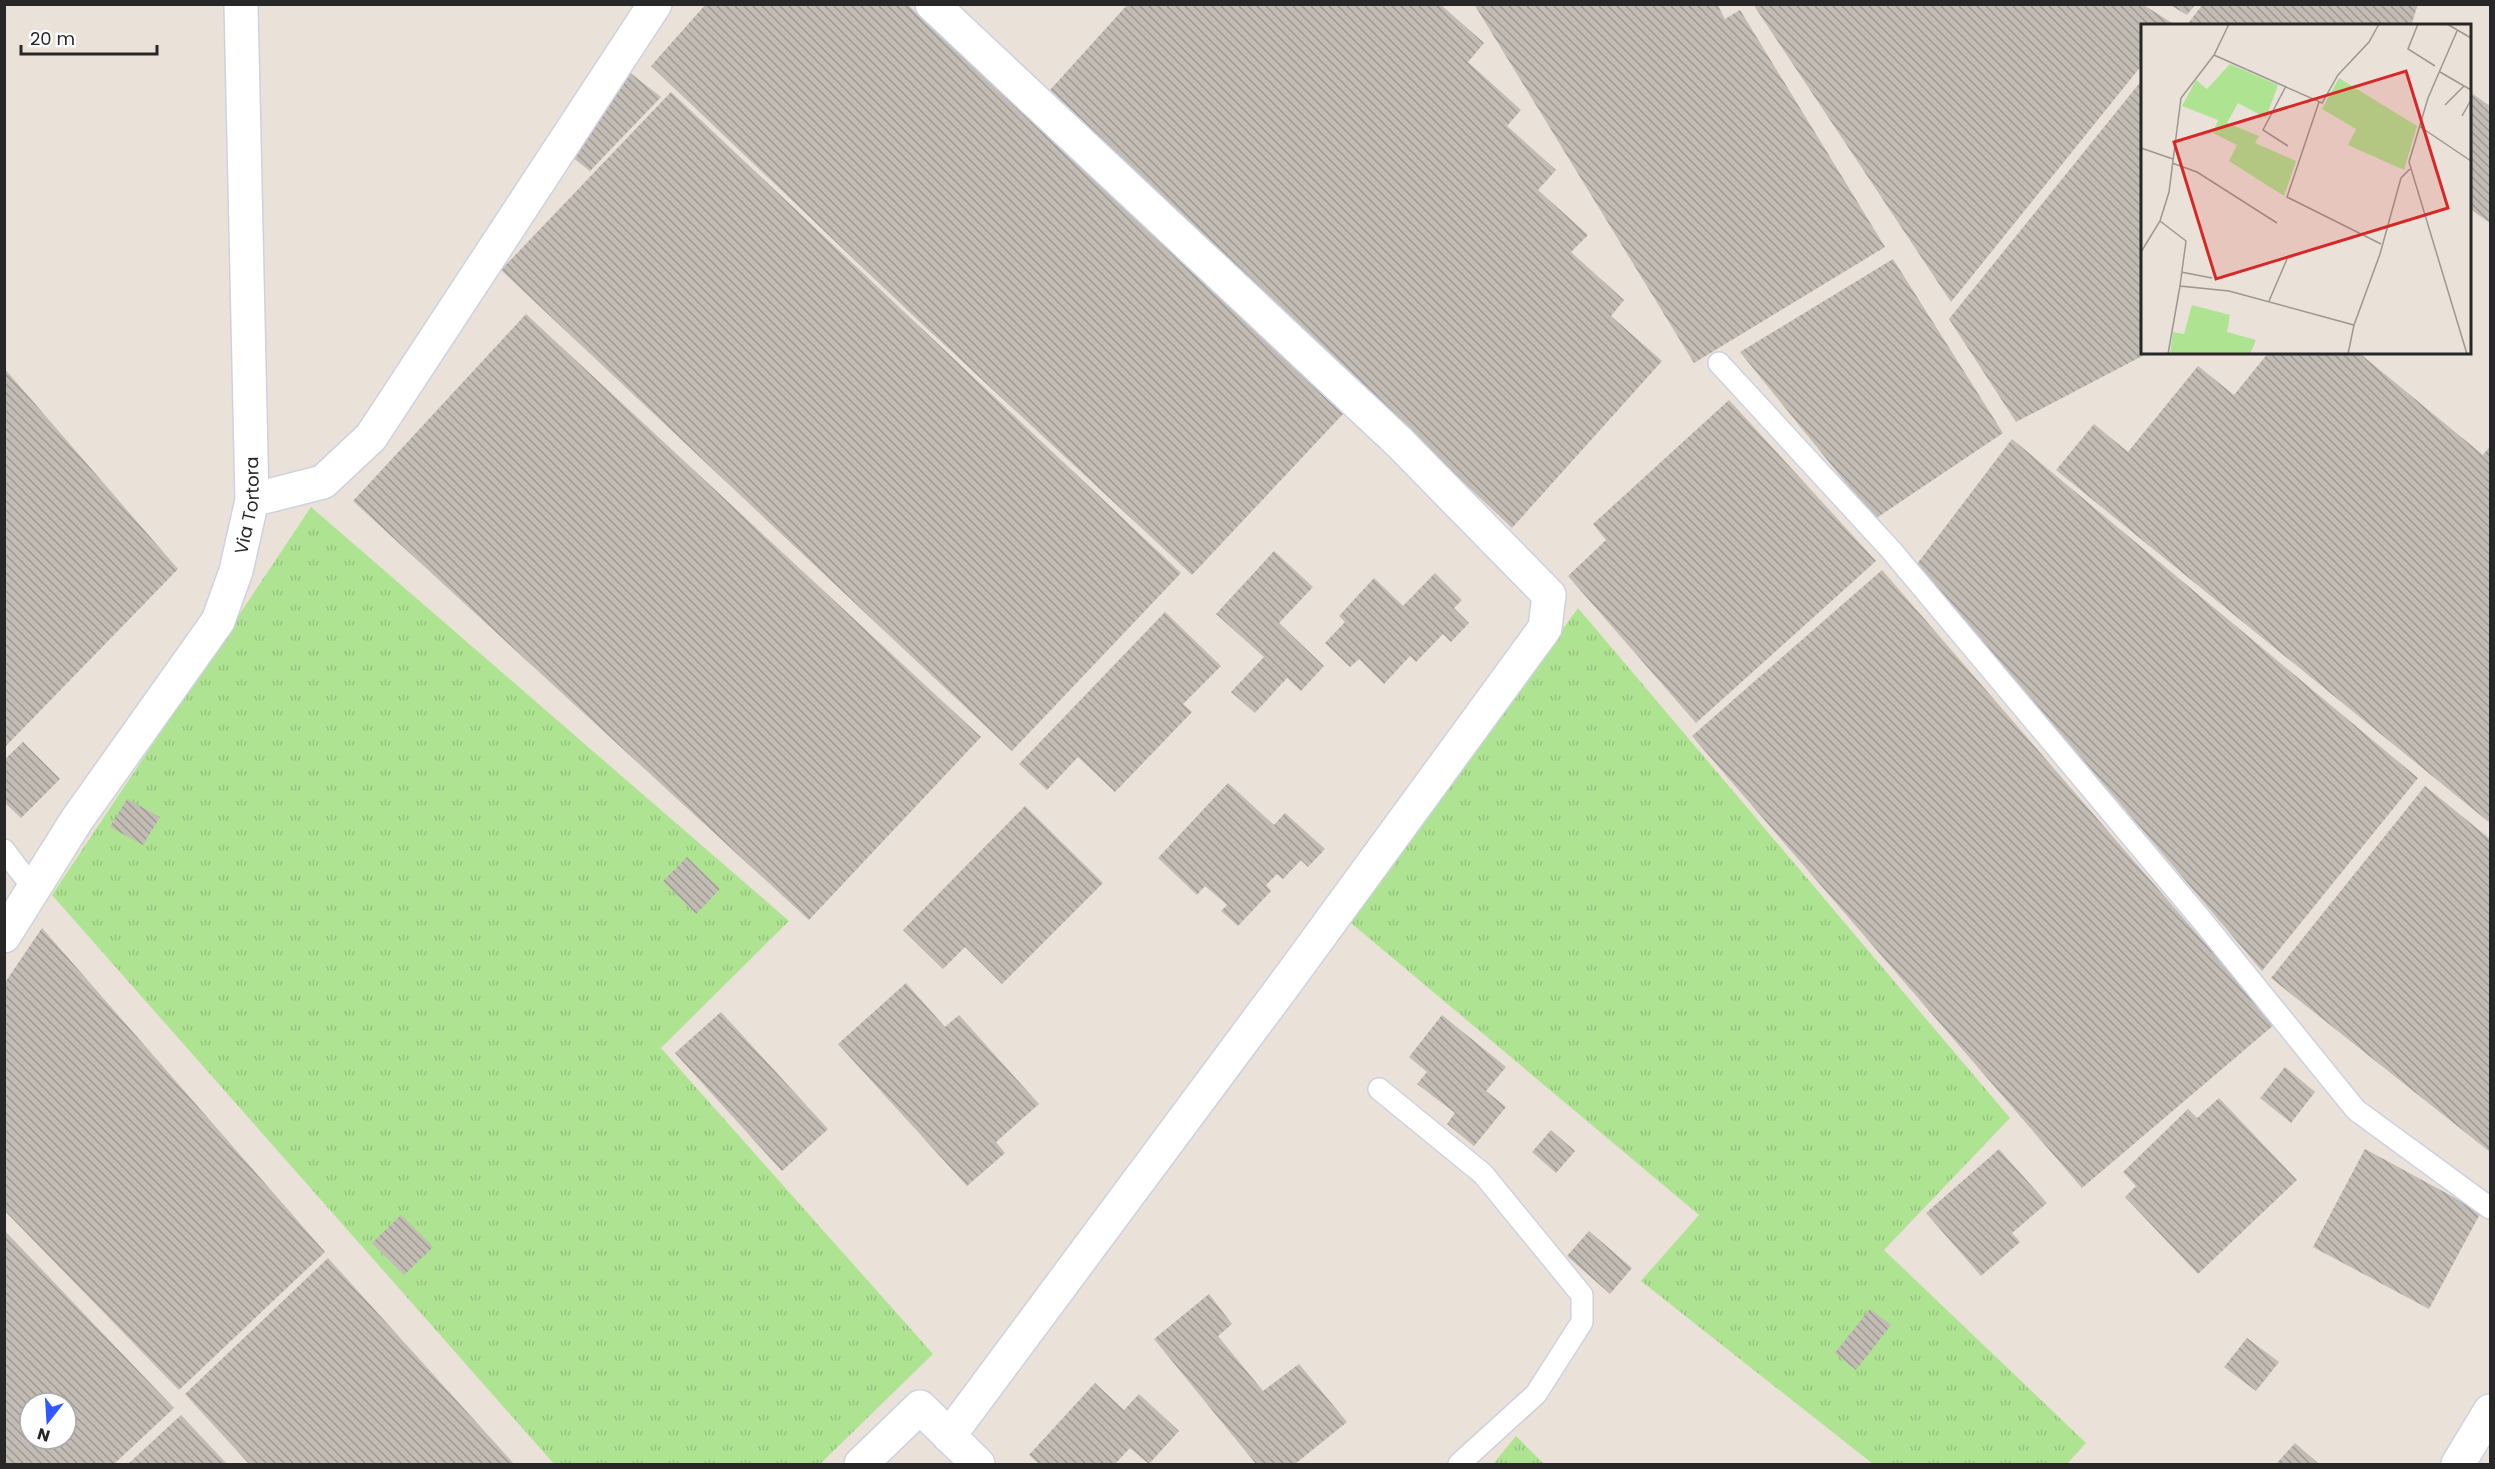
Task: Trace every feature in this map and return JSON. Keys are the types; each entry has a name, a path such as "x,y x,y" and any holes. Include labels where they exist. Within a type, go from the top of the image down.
{"street":[{"name":"Via Tortora","path":"4,936 33,888 119,759 218,621 236,571 252,500 241,4"},
{"path":"252,500 323,482 371,436 655,4"},
{"path":"932,4 1399,442 1548,595 1545,628 1287,981 949,1436"},
{"path":"861,1464 920,1407 978,1464"},
{"path":"2458,1464 2490,1411"}],"lane":[{"path":"1719,363 1891,550 2200,918 2356,1110 2490,1208"},
{"path":"4,850 33,888"},
{"path":"1379,1089 1483,1174 1582,1295 1582,1322 1536,1394 1459,1464"}],"green space":[{"path":"311,507 789,921 661,1048 933,1354 820,1464 554,1464 52,895"},
{"path":"1578,608 2010,1118 1884,1250 2086,1443 2067,1464 1873,1464 1641,1281 1699,1215 1351,923"},
{"path":"1516,1436 1544,1464 1493,1464"}],"building":[{"path":"706,4 907,4 1343,414 1192,575 905,308 651,66"},
{"path":"1128,4 1440,4 1484,43 1468,62 1521,110 1507,126 1556,170 1538,190 1588,235 1571,252 1624,300 1611,316 1662,361 1512,528 1050,90"},
{"path":"1474,4 1717,4 1725,19 1740,10 1885,247 1694,363"},
{"path":"1753,4 2142,4 2174,24 2141,24 2141,66 1951,302"},
{"path":"2203,4 2418,4 2412,24 2188,24"},
{"path":"2170,5 2195,5 2187,15"},
{"path":"629,72 661,97 590,171 572,157"},
{"path":"2141,81 2141,354 2146,354 2016,422 1949,319"},
{"path":"671,92 1181,573 1012,751 501,270"},
{"path":"2473,94 2490,106 2490,223 2471,210 2471,97"},
{"path":"1893,259 2003,433 1875,519 1740,352"},
{"path":"526,314 981,737 809,920 353,501"},
{"path":"2267,354 2360,354 2483,455 2490,446 2490,823 2056,470 2094,424 2128,452 2198,366 2234,395"},
{"path":"4,368 178,569 4,748"},
{"path":"1729,400 1876,561 1696,723 1568,576 1606,540 1593,524"},
{"path":"2012,439 2418,778 2262,971 1917,564"},
{"path":"1274,551 1313,587 1279,623 1324,666 1301,691 1287,678 1255,713 1231,692 1264,657 1216,614"},
{"path":"1882,570 2275,1024 2082,1188 1692,736"},
{"path":"1435,573 1462,600 1454,608 1469,623 1451,642 1443,634 1416,662 1410,656 1384,684 1359,659 1350,667 1325,643 1345,622 1339,616 1374,578 1403,606"},
{"path":"1165,612 1221,666 1183,704 1192,712 1115,792 1078,757 1047,790 1019,764"},
{"path":"23,742 60,779 21,818 4,802 4,760"},
{"path":"1228,783 1274,825 1285,813 1325,849 1308,867 1301,860 1283,879 1277,874 1266,885 1271,891 1238,926 1221,911 1227,905 1205,886 1197,895 1158,858"},
{"path":"2425,786 2490,839 2490,1152 2271,978"},
{"path":"127,799 160,817 143,845 110,827"},
{"path":"1025,806 1103,883 1002,984 965,947 943,969 903,930"},
{"path":"687,857 720,889 696,914 663,881"},
{"path":"42,928 325,1252 179,1390 4,1210 4,984"},
{"path":"906,983 945,1027 959,1015 1039,1104 996,1142 1005,1153 967,1186 838,1044"},
{"path":"721,1012 828,1129 782,1171 675,1053"},
{"path":"1442,1015 1506,1067 1486,1091 1506,1107 1474,1146 1447,1124 1455,1113 1417,1084 1427,1072 1409,1057"},
{"path":"2285,1067 2315,1092 2291,1123 2260,1098"},
{"path":"2219,1098 2297,1180 2198,1274 2125,1197 2136,1186 2123,1172 2188,1109 2197,1118"},
{"path":"1551,1130 1575,1151 1556,1173 1532,1152"},
{"path":"1999,1149 2047,1203 2012,1233 2020,1242 1981,1276 1926,1213"},
{"path":"2365,1149 2481,1212 2429,1309 2313,1247"},
{"path":"401,1215 433,1247 404,1275 372,1243"},
{"path":"4,1230 174,1408 114,1464 4,1464"},
{"path":"1589,1231 1632,1268 1610,1294 1567,1256"},
{"path":"328,1258 514,1464 249,1464 185,1394"},
{"path":"1209,1294 1232,1324 1218,1336 1263,1391 1299,1364 1347,1422 1295,1464 1256,1464 1154,1339"},
{"path":"1870,1309 1891,1325 1856,1370 1835,1353"},
{"path":"2247,1338 2279,1362 2256,1391 2224,1367"},
{"path":"1095,1383 1124,1410 1139,1394 1179,1431 1149,1464 1130,1448 1115,1464 1039,1464 1029,1455"},
{"path":"181,1415 227,1464 128,1464"},
{"path":"2295,1443 2319,1464 2276,1464"}]}
